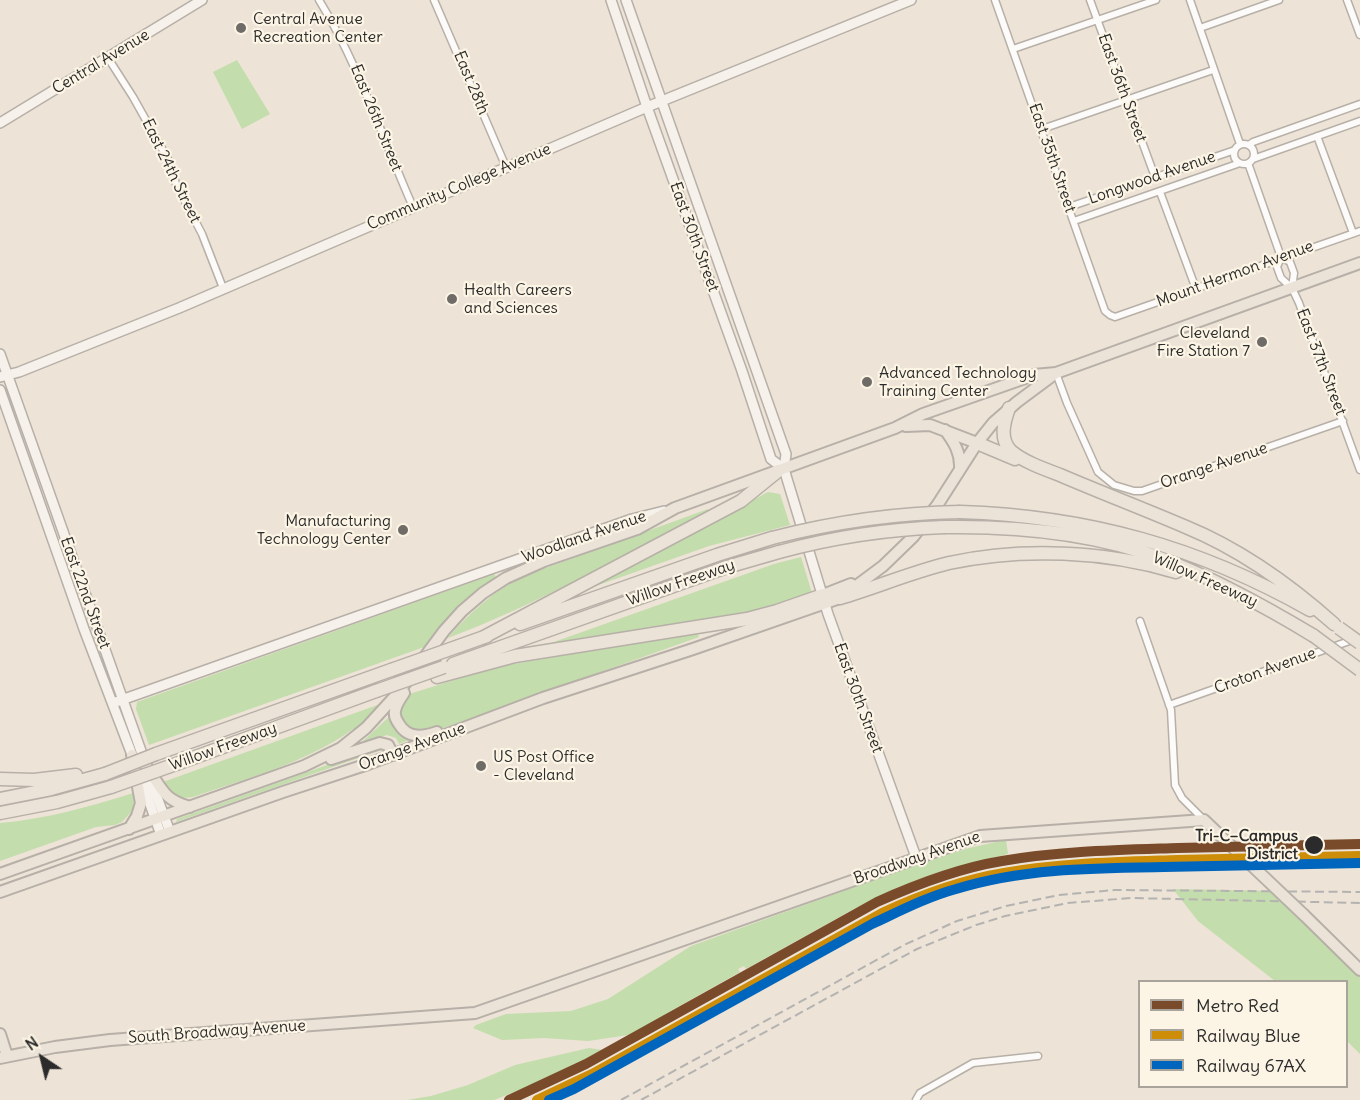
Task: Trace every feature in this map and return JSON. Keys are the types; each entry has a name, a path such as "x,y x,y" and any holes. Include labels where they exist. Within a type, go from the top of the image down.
{"highway":[{"path":"1009,408 1004,420 1003,431 1007,446 1018,455 1050,471"},
{"path":"977,442 1214,540 1282,580 1337,626"},
{"path":"482,638 741,501 781,470"},
{"name":"Willow Freeway","path":"104,771 772,538 853,521 908,514 960,512 1009,514 1064,520 1147,539 1200,556 1271,588 1337,626 1360,643"},
{"name":"Willow Freeway","path":"0,813 57,802 111,787 295,726 709,573 778,552 833,539 888,530 945,527 1008,529 1082,538 1162,559 1264,606 1314,636 1360,670"},
{"path":"840,598 950,563 1032,554 1110,558 1155,566 1214,582"},
{"path":"440,672 515,656 747,619 824,599"},
{"path":"0,779 59,778 104,771"},
{"path":"0,799 51,789 104,771"}],"main road":[{"name":"Woodland Avenue","path":"675,508 895,428 923,414 1034,375 1056,373 1360,263"},
{"name":"Woodland Avenue","path":"824,599 840,598 883,566 913,537 977,442 993,423 1009,408 1056,373"},
{"path":"895,428 923,424 977,442"},
{"path":"945,430 957,449 960,469"},
{"name":"Orange Avenue","path":"0,874 304,766 335,752 357,736 389,704 458,616 494,585 532,566 637,529 675,508"},
{"path":"824,599 863,579"},
{"name":"Orange Avenue","path":"0,892 393,755 543,698 693,650 824,599"},
{"path":"422,662 395,712 400,726 412,735 432,734 543,698"},
{"path":"304,766 380,743 388,745 393,755"},
{"path":"128,830 137,816 141,803 132,755"},
{"path":"146,766 167,797 174,802 191,807"},
{"path":"1204,820 1360,970"},
{"name":"Broadway Avenue","path":"436,1017 461,1016 488,1010 916,857 989,834 1204,820"},
{"name":"South Broadway Avenue","path":"4,1057 110,1040 436,1017"},
{"path":"0,1034 4,1057"}],"street":[{"name":"Central Avenue","path":"0,123 202,0"},
{"name":"East 26th Street","path":"319,0 350,55 413,207"},
{"name":"East 28th","path":"434,0 506,167"},
{"name":"East 30th Street","path":"611,0 771,459 781,470 824,599 916,857"},
{"name":"East 30th Street","path":"626,0 786,454 781,470"},
{"name":"Community College Avenue","path":"3,379 662,101 911,0"},
{"name":"East 35th Street","path":"995,0 1105,311 1110,315"},
{"name":"East 36th Street","path":"1090,0 1155,177"},
{"path":"1013,49 1156,0"},
{"path":"1190,0 1240,144"},
{"path":"1349,0 1360,35"},
{"path":"1200,28 1275,1"},
{"name":"East 24th Street","path":"108,58 170,163 176,184 202,234 223,288"},
{"path":"1042,129 1213,70"},
{"path":"1249,145 1253,141 1360,104"},
{"path":"1240,144 1235,150 1235,159 1240,163 1360,121"},
{"path":"1317,136 1357,232"},
{"path":"1240,144 1249,145 1253,150 1250,161"},
{"name":"Longwood Avenue","path":"1069,207 1235,150"},
{"name":"East 37th Street","path":"1250,161 1281,257 1290,262 1294,273 1292,288"},
{"name":"Longwood Avenue","path":"1074,221 1240,163"},
{"path":"1160,192 1196,289"},
{"name":"Mount Hermon Avenue","path":"1110,315 1115,316 1196,289 1357,232"},
{"name":"East 37th Street","path":"1281,257 1276,267 1281,278 1292,288 1360,470"},
{"name":"East 22nd Street","path":"0,354 3,379 123,699 146,766 165,834"},
{"name":"Orange Avenue","path":"1056,373 1098,472 1114,485 1134,491 1142,491 1343,421"},
{"name":"East 22nd Street","path":"0,390 132,755 160,818"},
{"name":"Woodland Avenue","path":"113,703 632,519 675,508"},
{"path":"1140,621 1172,718 1175,785 1182,798 1204,820"},
{"name":"Croton Avenue","path":"1169,705 1360,637"},
{"path":"916,1100 920,1093 973,1063 1038,1056"}],"green space":[{"path":"237,60 270,114 242,129 213,72"},
{"path":"768,492 780,494 790,525 709,546 590,588"},
{"path":"708,509 709,512 580,579 482,625 448,638 482,604 521,577"},
{"path":"801,557 812,593 764,612 551,646 551,643 774,564"},
{"path":"494,574 496,577 458,608 427,646 149,745 136,709 137,702"},
{"path":"697,633 699,637 443,728 428,732 411,731 401,718 400,710 406,695 496,667"},
{"path":"383,703 355,731 353,729 316,751 255,776 187,798 175,795 163,782"},
{"path":"390,716 409,740 399,744 396,738 387,735 363,741"},
{"path":"377,747 384,749 176,822 177,819"},
{"path":"133,793 134,806 122,822 96,827 0,861 0,823 67,812"},
{"path":"1006,840 1008,854 942,871 899,887 852,910 746,969 744,966 738,969 740,972 635,1034 588,1041 544,1038 502,1040 473,1028 506,1014 571,1011 608,999 691,946 929,860"},
{"path":"1173,889 1278,891 1360,970 1360,1054 1348,1042 1348,980 1274,980 1198,921"},
{"path":"589,1048 603,1050 545,1080 494,1100 407,1100 431,1096 468,1085 515,1065"}],"railway":[{"path":"621,1100 904,945 957,921 1006,906 1059,895 1115,890 1360,892"},
{"path":"641,1100 917,949 1005,916 1068,903 1131,898 1360,903"}],"metro line":[{"name":"Red","path":"509,1100 586,1064 877,902 954,872 1002,861 1068,853 1360,844"}],"rail line":[{"name":"Blue","path":"537,1100 592,1074 882,913 957,884 1025,870 1090,864 1360,856"},
{"name":"67AX","path":"549,1100 574,1089 872,924 945,892 981,882 1059,870 1360,863"}],"place":[{"name":"Central Avenue Recreation Center","path":"241,28"},
{"name":"Health Careers and Sciences","path":"452,299"},
{"name":"Cleveland Fire Station 7","path":"1262,342"},
{"name":"Advanced Technology Training Center","path":"867,382"},
{"name":"Manufacturing Technology Center","path":"403,530"},
{"name":"US Post Office - Cleveland","path":"481,766"},
{"name":"Tri-C–Campus District","path":"1314,845"}]}
